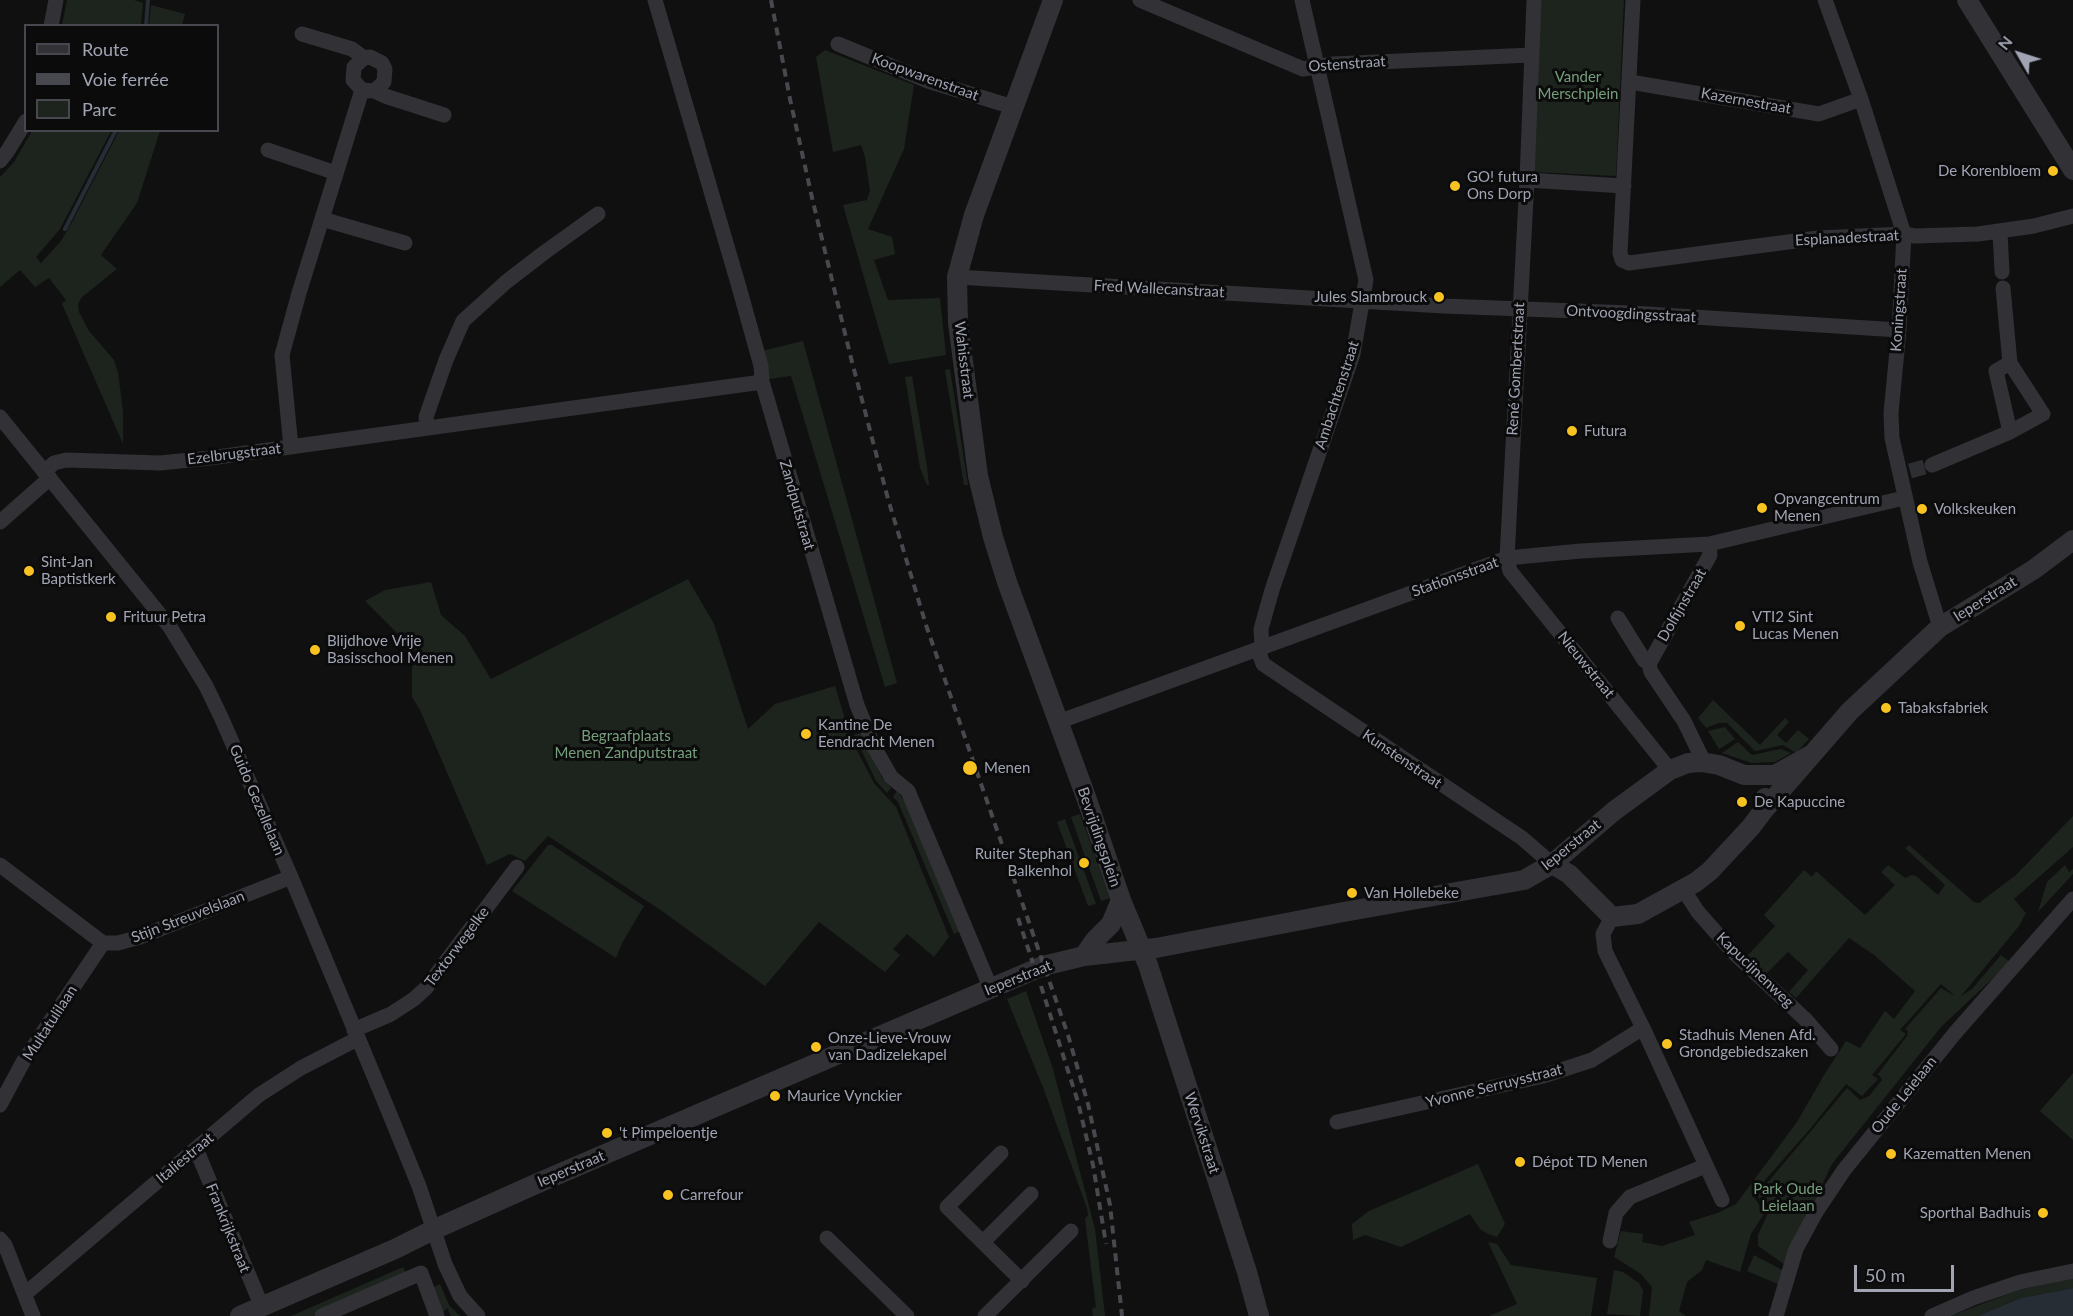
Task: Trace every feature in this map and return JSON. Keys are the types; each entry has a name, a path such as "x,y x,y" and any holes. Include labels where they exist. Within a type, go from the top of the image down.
{"street":[{"path":"51,24 56,0"},
{"name":"Zandputstraat","path":"655,0 742,298 761,366 762,382 857,705 874,747 891,777 908,791 991,989"},
{"name":"Wahisstraat","path":"1053,0 974,214 957,277 958,323 978,476 1007,582 1058,722"},
{"name":"Ostenstraat","path":"1140,0 1303,69 1317,66 1531,55"},
{"name":"Ambachtenstraat","path":"1260,650 1261,629 1272,590 1353,354 1366,280 1302,0"},
{"path":"1534,0 1527,180 1624,186 1633,0"},
{"name":"Koningstraat","path":"1825,0 1904,234 1899,330 1891,413 1892,438 1905,473 1904,498 1940,627"},
{"path":"1967,0 2073,170"},
{"path":"291,447 282,355 336,173 368,90 384,82 386,69 377,59 364,58 352,49 302,34"},
{"name":"Koopwarenstraat","path":"838,44 928,81 1013,107"},
{"path":"364,58 354,67 353,80 368,90 444,115"},
{"name":"Kazernestraat","path":"1630,82 1819,114 1860,99"},
{"path":"0,161 24,125"},
{"path":"268,150 336,173"},
{"name":"René Gombertstraat","path":"1506,558 1527,180"},
{"name":"Esplanadestraat","path":"1624,186 1620,253 1622,260 1629,263 1797,240 2000,232 2073,216"},
{"path":"428,428 426,417 446,360 463,321 514,276 598,214"},
{"path":"322,219 405,243"},
{"path":"2000,232 2002,272"},
{"name":"Fred Wallecanstraat","path":"957,277 1362,301"},
{"path":"1932,465 2010,432 2043,414 2010,363 2003,288"},
{"name":"Ontvoogdingsstraat","path":"1362,301 1631,313 1899,330"},
{"path":"2010,363 1996,370 2010,432"},
{"name":"Ezelbrugstraat","path":"0,522 47,475 54,463 66,460 160,463 762,382"},
{"name":"Guido Gezellelaan","path":"0,417 170,627 192,662 221,717 291,877 419,1186 445,1264 460,1296 478,1316"},
{"name":"Stationsstraat","path":"1058,722 1260,650 1506,558 1581,551 1709,544 1904,498"},
{"name":"Ieperstraat","path":"1763,811 1850,711 1940,627 2032,570 2073,540"},
{"name":"Dolfijnstraat","path":"1649,664 1710,555 1709,544"},
{"name":"Nieuwstraat","path":"1506,558 1510,571 1670,770"},
{"name":"Dolfijnstraat","path":"1618,618 1684,721 1698,748 1701,762"},
{"name":"Kunstenstraat","path":"1260,650 1263,664 1522,838 1552,864"},
{"name":"Bevrijdingsplein","path":"1058,722 1121,900 1142,950"},
{"name":"Ieperstraat","path":"240,1316 395,1249 538,1183 1043,966 1084,956 1142,950 1524,880 1552,864 1614,811 1670,770 1688,763 1701,762 1719,765 1744,775 1775,775 1809,756"},
{"path":"1612,917 1638,914 1683,889 1710,871 1751,827 1763,811 1766,801 1764,793 1756,782 1744,775"},
{"path":"1552,864 1569,874 1612,917"},
{"path":"0,865 103,943"},
{"name":"Textorwegelke","path":"355,1034 391,1014 426,988 517,867"},
{"name":"Stijn Streuvelslaan","path":"103,943 118,943 140,938 291,877"},
{"name":"Kapucijnenweg","path":"1683,889 1698,912 1734,953 1806,1020 1831,1049"},
{"name":"Oude Leielaan","path":"1776,1316 1796,1249 1816,1212 1844,1170 1955,1034 2073,899"},
{"path":"1084,956 1095,940 1111,924 1121,900"},
{"path":"1612,917 1603,934 1605,951 1722,1200"},
{"name":"Multatulilaan","path":"0,1105 24,1062 103,943"},
{"name":"Wervikstraat","path":"1142,950 1247,1272 1259,1316"},
{"name":"Yvonne Serruysstraat","path":"1337,1122 1552,1073 1592,1060 1643,1028"},
{"name":"Italiestraat","path":"25,1294 259,1095 355,1034"},
{"name":"Frankrijkstraat","path":"194,1150 199,1156 262,1307"},
{"path":"1000,1154 947,1207 1022,1281"},
{"path":"1610,1241 1616,1213 1630,1197 1705,1166"},
{"path":"983,1242 1031,1194"},
{"path":"985,1316 1071,1231"},
{"path":"827,1238 907,1316"},
{"path":"0,1239 5,1245 33,1316"},
{"path":"1932,1316 1973,1298 2020,1282 2073,1270"},
{"path":"322,1316 421,1274 437,1316"}],"green space":[{"path":"67,0 134,0 143,3 141,24 62,24"},
{"name":"Vander Merschplein","path":"1540,0 1624,0 1616,176 1532,172"},
{"path":"151,5 185,14 182,24 149,24"},
{"path":"825,50 914,85 904,149 868,229 892,237 895,254 874,260 888,300 940,298 946,355 889,364 843,205 867,200 870,191 865,157 861,145 833,152 816,57"},
{"path":"31,132 110,132 60,229 36,257 41,263 61,241 118,132 160,132 137,203 101,255 117,269 81,298 78,305 79,312 89,331 114,360 118,372 123,412 123,444 62,304 66,300 49,278 35,287 20,270 0,287 0,177 14,162"},
{"path":"803,341 897,683 885,687 791,376 769,379 762,351"},
{"path":"950,369 968,485 964,485 945,370"},
{"path":"912,376 929,485 920,468 905,377"},
{"name":"Begraafplaats Menen Zandputstraat","path":"688,579 714,624 748,729 775,704 835,686 851,739 874,783 896,807 949,937 934,957 907,934 893,949 900,955 885,972 819,922 765,986 662,911 548,836 525,861 510,854 487,865 420,710 412,697 412,666 424,660 365,601 385,590 431,582 441,615 465,636 491,679"},
{"path":"1713,700 1760,745 1785,718 1789,722 1777,735 1786,743 1798,730 1809,739 1796,753 1783,745 1755,751 1727,723 1719,723 1706,728 1698,718"},
{"path":"1725,727 1735,739 1719,749 1708,731"},
{"path":"860,733 882,778 891,788 887,793 876,781 854,735"},
{"path":"1738,742 1752,755 1781,749 1791,753 1775,762 1752,763 1722,753"},
{"path":"897,791 906,803 960,931 954,934 898,802 893,797"},
{"path":"1080,814 1110,898 1101,901 1071,817"},
{"name":"Park Oude Leielaan","path":"2073,816 2073,847 2014,899 2026,913 2019,926 1961,996 1972,989 2001,955 2010,962 1941,1027 1832,1164 1784,1264 1758,1246 1758,1235 1768,1213 1757,1195 1847,1088 1860,1100 1869,1096 1882,1080 1877,1075 1907,1036 1908,1031 1905,1029 1941,988 1955,996 1941,984 1900,1030 1906,1034 1872,1075 1878,1079 1862,1096 1846,1084 1752,1195 1765,1212 1751,1234 1740,1272 1706,1260 1702,1270 1687,1282 1679,1311 1686,1316 1649,1316 1652,1287 1641,1274 1614,1257 1621,1231 1643,1234 1642,1242 1662,1246 1695,1235 1689,1222 1736,1204 1797,1122 1846,1041 1860,1048 1885,1011 1894,1019 1915,991 1874,955 1849,938 1796,998 1789,992 1808,970 1788,952 1767,973 1747,956 1775,926 1764,915 1804,870 1812,877 1816,871 1865,915 1895,885 1881,872 1888,865 1905,878 1916,876 1938,895 1945,885 1905,848 1909,845 1974,902 1979,903 2016,875"},
{"path":"1065,819 1096,904 1088,906 1057,822"},
{"path":"548,845 552,845 644,906 622,943 616,958 512,891"},
{"path":"2065,865 2069,872 2073,869 2073,874 2038,912 2047,882"},
{"path":"1026,991 1053,1069 1095,1229 1105,1316 1093,1316 1092,1309 1096,1307 1085,1219 1088,1215 1087,1208 1044,1090 1007,999"},
{"path":"2073,1073 2073,1140 2040,1111"},
{"path":"1478,1164 1505,1224 1497,1237 1480,1229 1470,1214 1401,1247 1365,1235 1353,1240 1352,1224 1369,1211"},
{"path":"1488,1242 1497,1244 1511,1265 1597,1278 1591,1316 1489,1316 1517,1304"},
{"path":"1754,1255 1784,1271 1780,1285 1747,1271"},
{"path":"403,1267 407,1275 313,1316 291,1316"},
{"path":"1614,1270 1623,1272 1639,1283 1643,1291 1640,1316 1607,1314"},
{"path":"2073,1278 2073,1288 2021,1298 1978,1316 1950,1316 2019,1290"},
{"path":"440,1284 449,1305 460,1316 451,1316 447,1308 441,1315 431,1288"}],"shaded area":[{"path":"2073,1288 2073,1316 1978,1316 2021,1298"}],"waterway":[{"path":"146,24 148,0"},
{"path":"65,229 115,132"}],"tunnel":[{"path":"1910,471 1932,465"}],"railway":[{"path":"771,0 813,202 888,499 926,625 1068,1035 1088,1104 1110,1205 1122,1316"},
{"path":"1018,918 1033,963"},
{"path":"1041,986 1078,1102 1093,1165 1106,1244"}],"place":[{"name":"De Korenbloem","path":"2053,171"},
{"name":"GO! futura Ons Dorp","path":"1455,186"},
{"name":"Jules Slambrouck","path":"1439,297"},
{"name":"Futura","path":"1572,431"},
{"name":"Opvangcentrum Menen","path":"1762,508"},
{"name":"Volkskeuken","path":"1922,509"},
{"name":"Sint-Jan Baptistkerk","path":"29,571"},
{"name":"Frituur Petra","path":"111,617"},
{"name":"VTI2 Sint Lucas Menen","path":"1740,626"},
{"name":"Blijdhove Vrije Basisschool Menen","path":"315,650"},
{"name":"Tabaksfabriek","path":"1886,708"},
{"name":"Kantine De Eendracht Menen","path":"806,734"},
{"name":"Menen","path":"970,768"},
{"name":"De Kapuccine","path":"1742,802"},
{"name":"Ruiter Stephan Balkenhol","path":"1084,863"},
{"name":"Van Hollebeke","path":"1352,893"},
{"name":"Stadhuis Menen Afd. Grondgebiedszaken","path":"1667,1044"},
{"name":"Onze-Lieve-Vrouw van Dadizelekapel","path":"816,1047"},
{"name":"Maurice Vynckier","path":"775,1096"},
{"name":"'t Pimpeloentje","path":"607,1133"},
{"name":"Kazematten Menen","path":"1891,1154"},
{"name":"Dépot TD Menen","path":"1520,1162"},
{"name":"Carrefour","path":"668,1195"},
{"name":"Sporthal Badhuis","path":"2043,1213"}]}
